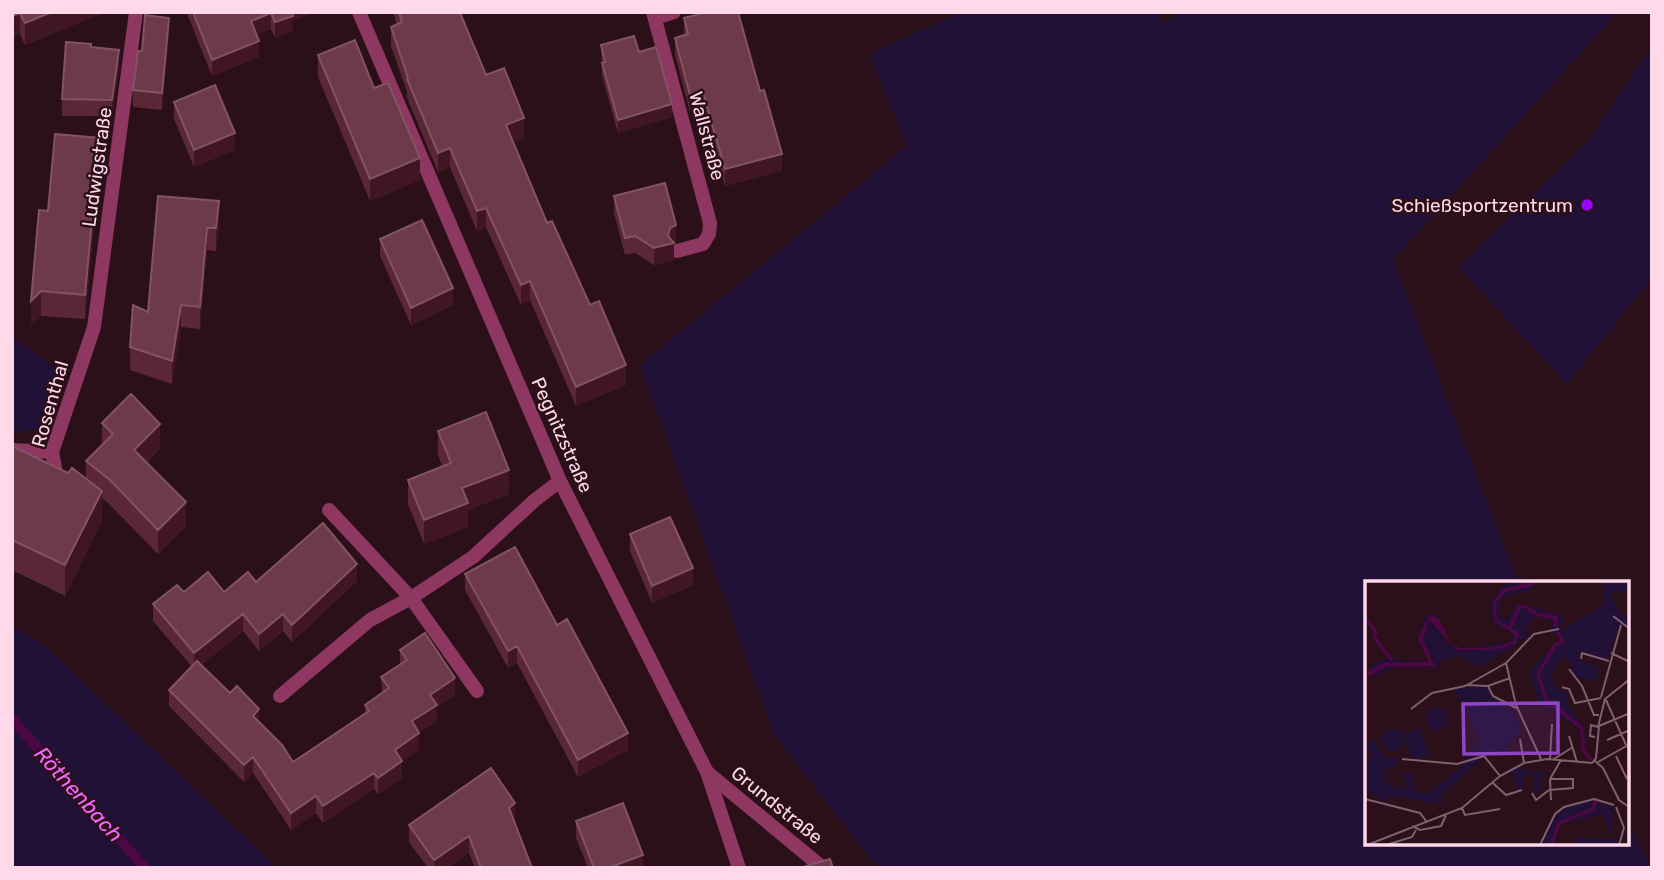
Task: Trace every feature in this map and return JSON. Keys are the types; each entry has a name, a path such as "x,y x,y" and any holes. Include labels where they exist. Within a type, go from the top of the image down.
{"street":[{"name":"Ludwigstraße","path":"94,327 136,12"},
{"name":"Pegnitzstraße","path":"359,12 560,481 707,772 739,868"},
{"path":"654,15 674,12"},
{"name":"Wallstraße","path":"654,15 710,223 709,234 703,244 677,251"},
{"name":"Rosenthal","path":"75,488 56,472 52,452 94,327"},
{"path":"12,450 52,452"},
{"path":"280,696 370,620 411,598 473,558 535,500 560,481"},
{"path":"329,510 411,598 477,691"},
{"name":"Grundstraße","path":"707,772 823,868"}],"shaded area":[{"path":"962,12 1157,12 1164,23 1179,12 1618,12 1393,260 1518,581 1365,581 1365,845 1629,845 1629,827 1652,868 878,868 774,735 640,365 907,146 869,54"},
{"name":"Schießsportzentrum","path":"1652,47 1652,278 1567,384 1458,267 1586,143"},
{"path":"12,337 62,372 44,428 12,433"},
{"path":"12,626 42,643 277,868 12,868"}],"building":[{"path":"12,12 52,12 25,23 20,13 12,16"},
{"path":"193,12 292,12 293,16 275,22 271,13 251,21 259,41 212,60"},
{"path":"399,12 459,12 486,75 504,68 524,118 506,125 547,223 552,221 590,305 599,301 626,365 576,387 530,281 521,285 486,208 477,211 450,148 438,153 407,79 391,27 402,22"},
{"path":"707,12 738,12 760,91 764,90 782,154 725,169 703,92 690,95 675,38 688,34 684,18"},
{"path":"145,15 169,18 162,93 133,90 138,51 142,51"},
{"path":"634,36 639,52 656,47 672,104 618,120 602,63 605,62 601,45"},
{"path":"355,40 374,88 388,83 420,158 370,179 318,55"},
{"path":"66,42 119,50 112,100 62,99"},
{"path":"215,85 235,133 194,150 174,102"},
{"path":"55,134 100,138 96,184 88,187 95,188 85,295 41,291 31,301 39,210 48,211"},
{"path":"665,183 676,225 670,228 668,236 674,243 654,248 635,236 625,238 614,196"},
{"path":"158,196 219,201 216,228 207,228 200,307 181,305 172,361 130,347 133,305 148,312"},
{"path":"422,220 453,288 411,308 380,239"},
{"path":"131,394 160,424 134,450 186,502 158,530 110,480 86,461 113,434 102,423"},
{"path":"486,412 509,470 462,488 468,503 424,520 408,480 451,463 438,431"},
{"path":"12,446 68,473 72,468 102,491 65,565 12,540"},
{"path":"670,517 693,568 652,586 630,534"},
{"path":"323,523 357,564 292,625 283,614 259,634 243,614 194,653 153,604 177,585 184,592 208,572 224,592 248,572 256,582"},
{"path":"515,547 557,625 567,619 628,733 578,760 517,646 508,651 465,574"},
{"path":"425,633 455,678 430,695 437,705 412,721 419,733 395,750 402,761 378,778 374,773 323,806 316,796 291,813 253,757 244,765 169,690 197,661 230,693 237,686 259,709 253,716 282,745 293,762 369,711 365,705 389,688 381,677 407,660 400,650"},
{"path":"491,768 515,803 509,808 532,868 481,868 469,836 434,860 409,825"},
{"path":"623,803 643,855 608,868 594,868 576,821"},
{"path":"830,859 833,868 800,868"}],"waterway":[{"name":"Röthenbach","path":"12,719 145,868"}],"place":[{"name":"Schießsportzentrum","path":"1587,205"}]}
